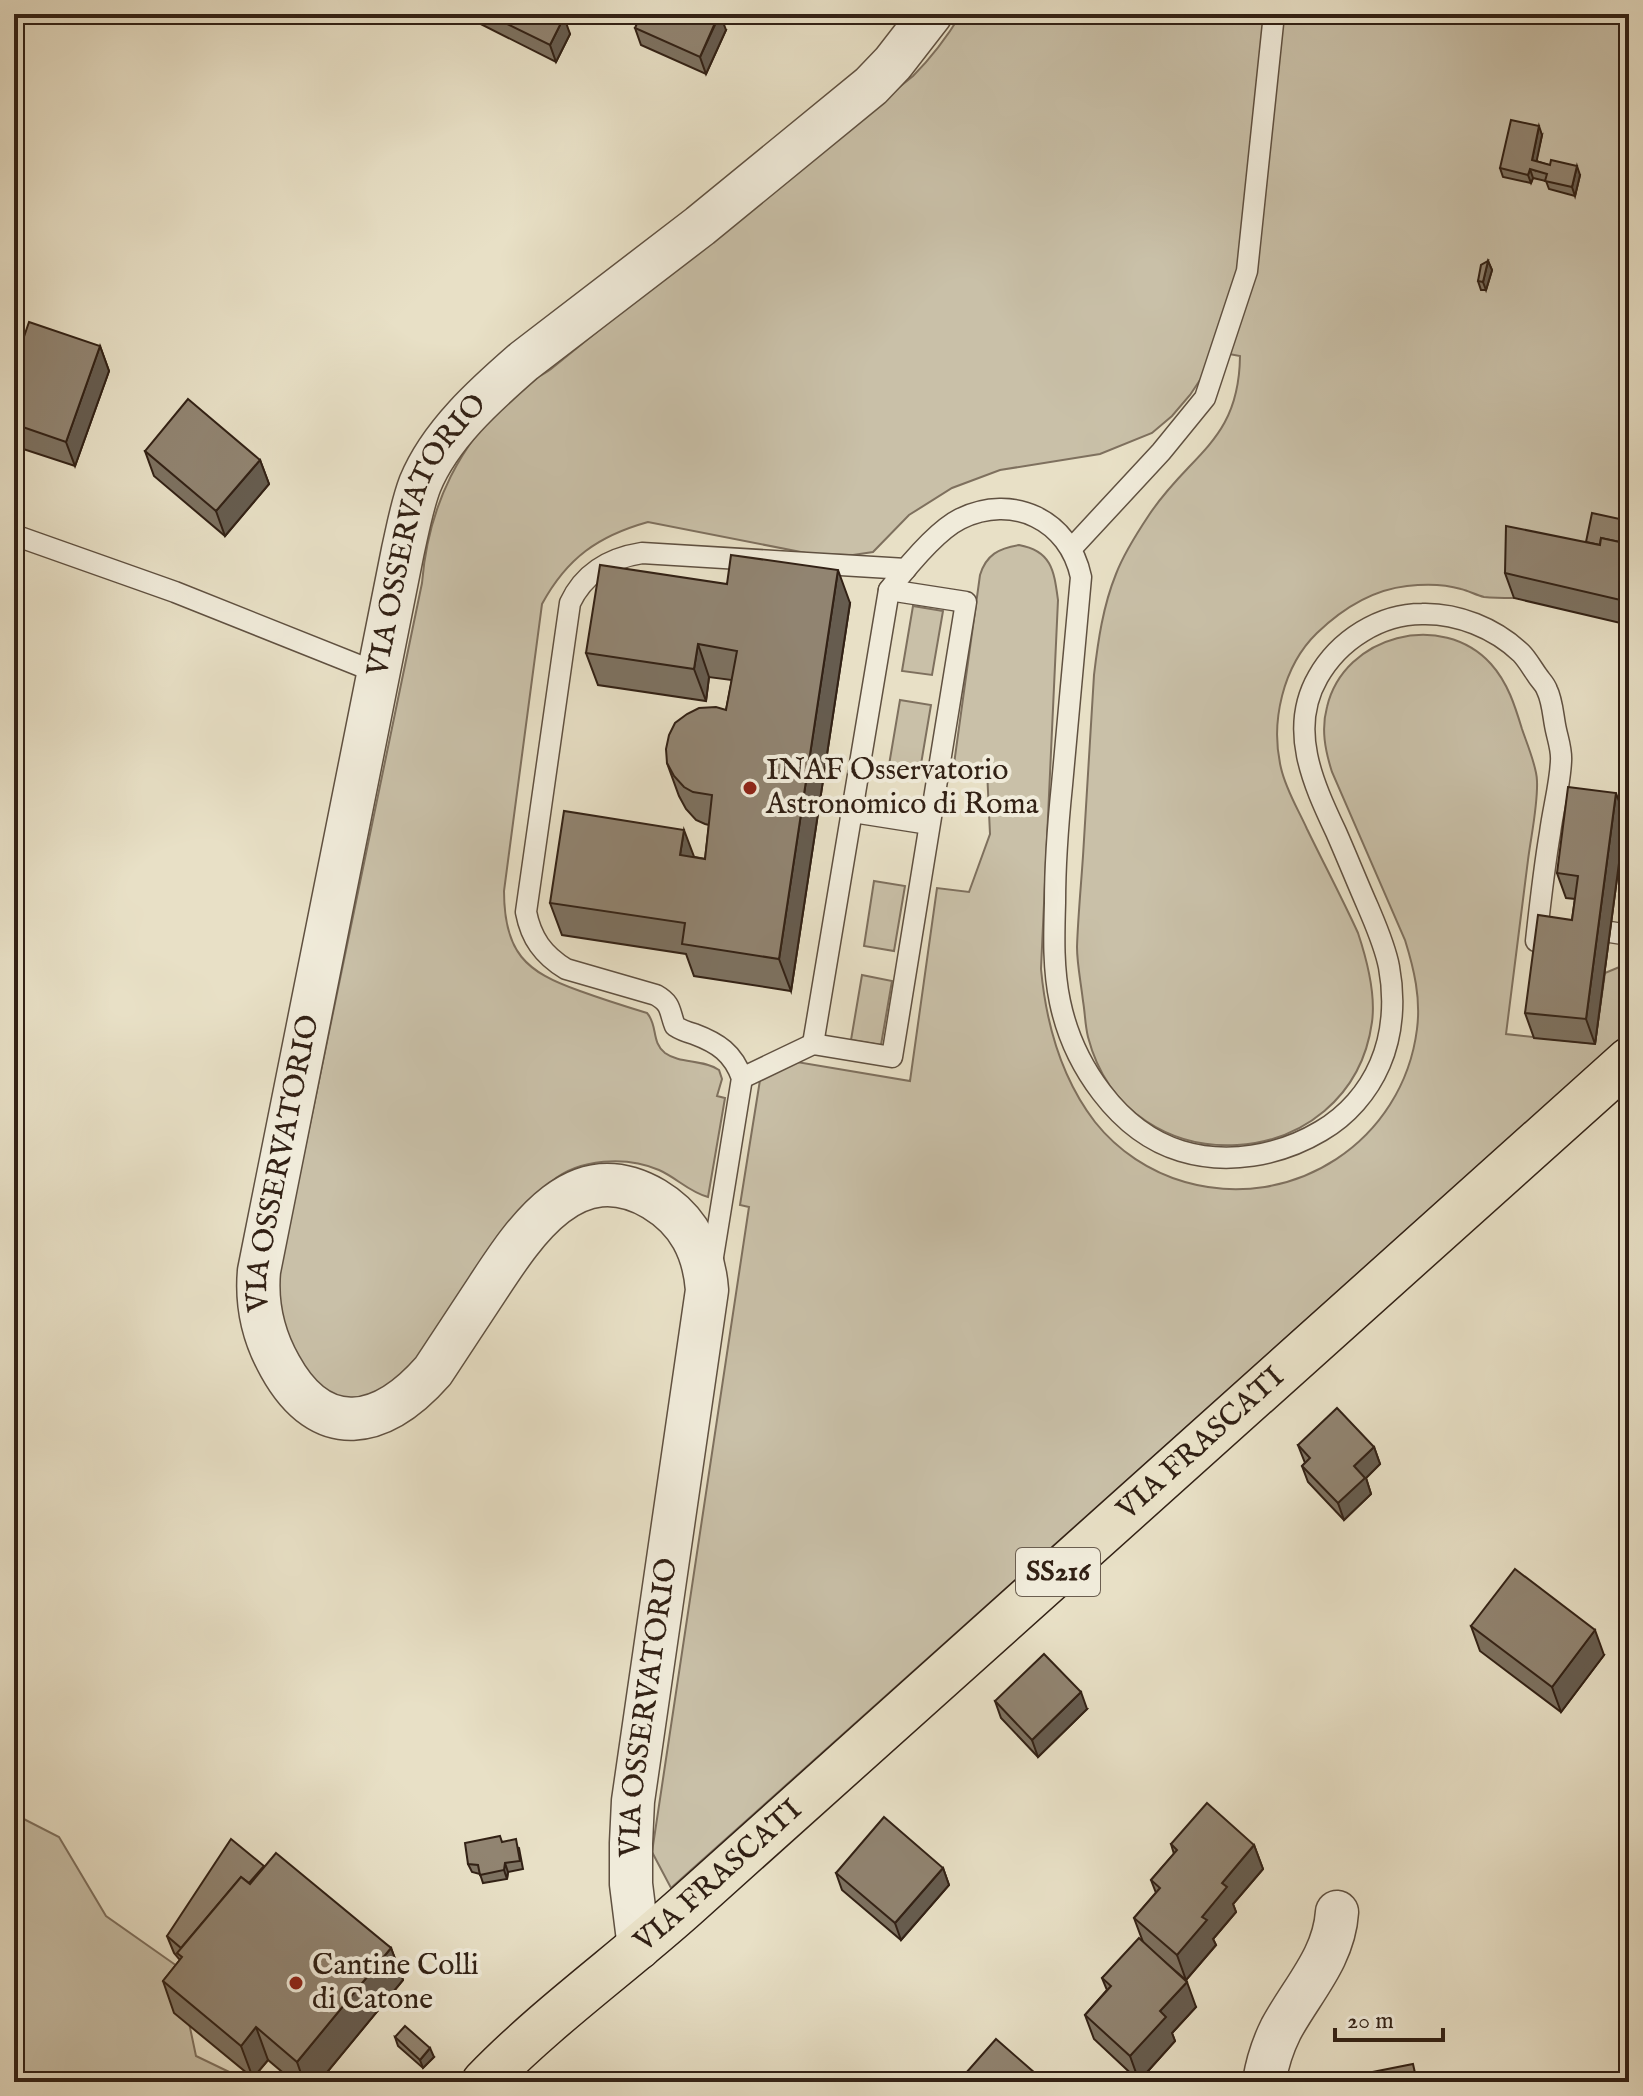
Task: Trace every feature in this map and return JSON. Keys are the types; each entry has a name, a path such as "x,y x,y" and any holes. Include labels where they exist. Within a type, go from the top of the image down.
{"main road":[{"name":"VIA FRASCATI","path":"484,2082 527,2040 639,1948 1629,1060"}],"street":[{"name":"VIA OSSERVATORIO","path":"639,1948 631,1884 633,1801 707,1290 700,1251 691,1234 680,1218 666,1206 641,1192 617,1185 587,1188 570,1195 538,1219 511,1253 433,1371 408,1397 378,1414 358,1419 325,1413 299,1396 289,1383 274,1357 263,1326 259,1307 259,1271 378,673 421,481 448,438 524,361 700,226 871,86 931,14"},
{"path":"1264,2082 1281,2030 1331,1947 1337,1912"}],"lane":[{"path":"1072,548 1161,452 1205,398 1247,271 1274,14"},
{"path":"813,1044 889,590 943,531 958,520 994,509 1014,510 1047,524 1072,548 1081,577 1056,844 1053,947 1060,1004 1078,1055 1103,1095 1135,1127 1160,1143 1191,1154 1222,1158 1270,1153 1314,1135 1338,1120 1352,1107 1374,1076 1388,1041 1392,1014 1389,963 1312,777 1304,724 1307,704 1320,673 1340,649 1362,631 1402,615 1426,613 1450,616 1493,631 1523,655 1548,691 1562,757 1546,921 1533,965"},
{"path":"14,535 175,592 378,673"},
{"path":"707,1290 742,1078 738,1066 722,1047 675,1026 671,1010 662,998 566,969 554,961 533,938 528,925 526,912 570,603 583,583 610,561 642,553 906,569"},
{"path":"742,1078 813,1044 892,1057 966,602 889,590"},
{"path":"853,812 929,824"}],"shaded area":[{"path":"961,14 1629,14 1629,536 1590,566 1516,551 1514,598 1484,597 1454,587 1434,585 1407,586 1381,592 1337,616 1305,646 1282,696 1277,732 1281,768 1292,799 1358,933 1372,988 1372,1022 1355,1073 1324,1111 1283,1135 1237,1145 1190,1141 1146,1121 1111,1087 1088,1037 1077,947 1094,675 1108,598 1123,558 1149,515 1222,428 1237,385 1240,356 1213,351 1204,374 1190,395 1152,433 1100,454 1000,470 952,488 909,515 873,552 811,554 648,522 599,542 573,562 542,604 504,891 505,912 514,944 521,957 532,967 561,984 647,1013 658,1044 665,1053 719,1070 722,1079 717,1096 725,1098 708,1197 659,1170 633,1163 589,1164 562,1174 534,1201 408,1388 342,1404 292,1367 276,1288 422,583 425,555 431,528 451,476 480,430 499,409 913,76 927,62"},
{"path":"1019,545 1045,557 1053,571 1058,600 1041,969 1047,1010 1073,1088 1095,1122 1124,1151 1147,1166 1185,1182 1225,1189 1265,1187 1302,1177 1336,1159 1366,1135 1390,1105 1407,1069 1417,1029 1416,984 1405,940 1332,772 1324,731 1327,707 1337,682 1353,662 1373,648 1397,638 1422,635 1447,638 1471,647 1491,664 1510,695 1534,762 1536,800 1506,1034 1595,1044 1605,973 1629,963 1629,1031 671,1888 652,1852 749,1207 740,1205 760,1080 797,1062 910,1081 937,888 969,892 990,834 987,770 954,764 980,575 994,554"},
{"path":"913,606 943,611 932,675 902,671"},
{"path":"900,700 931,705 920,770 889,765"},
{"path":"874,881 905,886 894,951 864,946"},
{"path":"862,975 892,981 881,1045 851,1040"},
{"path":"14,1814 59,1837 106,1916 177,1966 196,2056 250,2082 14,2082"}],"building":[{"path":"487,14 557,14 564,17 550,45"},
{"path":"641,14 719,14 700,57 635,28"},
{"path":"1511,120 1539,126 1532,160 1550,165 1551,160 1577,166 1572,187 1545,181 1547,174 1530,169 1528,175 1500,168"},
{"path":"1488,261 1483,282 1478,281 1481,265"},
{"path":"29,322 100,346 66,442 14,424 14,366"},
{"path":"188,399 260,460 216,511 145,451"},
{"path":"1592,513 1629,521 1629,544 1601,538 1600,545 1586,542"},
{"path":"1506,526 1600,545 1601,538 1629,544 1629,602 1505,573"},
{"name":"INAF Osservatorio Astronomico di Roma","path":"731,555 838,570 779,959 682,944 685,923 550,903 564,811 684,830 680,855 705,859 712,795 684,787 667,763 666,749 675,723 687,714 699,708 726,710 737,651 698,644 694,669 586,653 600,565 727,584"},
{"path":"1568,787 1616,793 1586,1019 1525,1013 1538,915 1572,920 1578,876 1557,873"},
{"path":"1337,1408 1374,1447 1354,1466 1365,1478 1338,1503 1302,1466 1310,1458 1298,1445"},
{"path":"1515,1569 1595,1630 1552,1687 1471,1626"},
{"path":"1044,1654 1081,1692 1032,1740 995,1701"},
{"path":"1207,1803 1254,1845 1222,1883 1227,1887 1202,1917 1207,1920 1177,1955 1134,1918 1160,1888 1151,1880 1177,1850 1171,1844"},
{"path":"884,1817 943,1868 895,1923 836,1873"},
{"path":"500,1836 502,1842 516,1839 520,1861 505,1863 504,1870 480,1875 478,1865 468,1864 465,1843"},
{"path":"231,1839 264,1866 249,1883 241,1877 181,1948 167,1936"},
{"name":"Cantine Colli di Catone","path":"276,1853 391,1948 297,2062 256,2027 241,2046 163,1981 182,1957 177,1953 241,1877 250,1884"},
{"path":"1139,1938 1187,1982 1160,2011 1166,2017 1130,2056 1085,2015 1111,1986 1102,1978"},
{"path":"405,2026 430,2048 420,2060 395,2037"},
{"path":"996,2039 1036,2074 1035,2082 958,2082"},
{"path":"1413,2064 1417,2082 1338,2082 1337,2079"}],"place":[{"name":"INAF Osservatorio Astronomico di Roma","path":"750,788"},
{"name":"Cantine Colli di Catone","path":"296,1983"}]}
